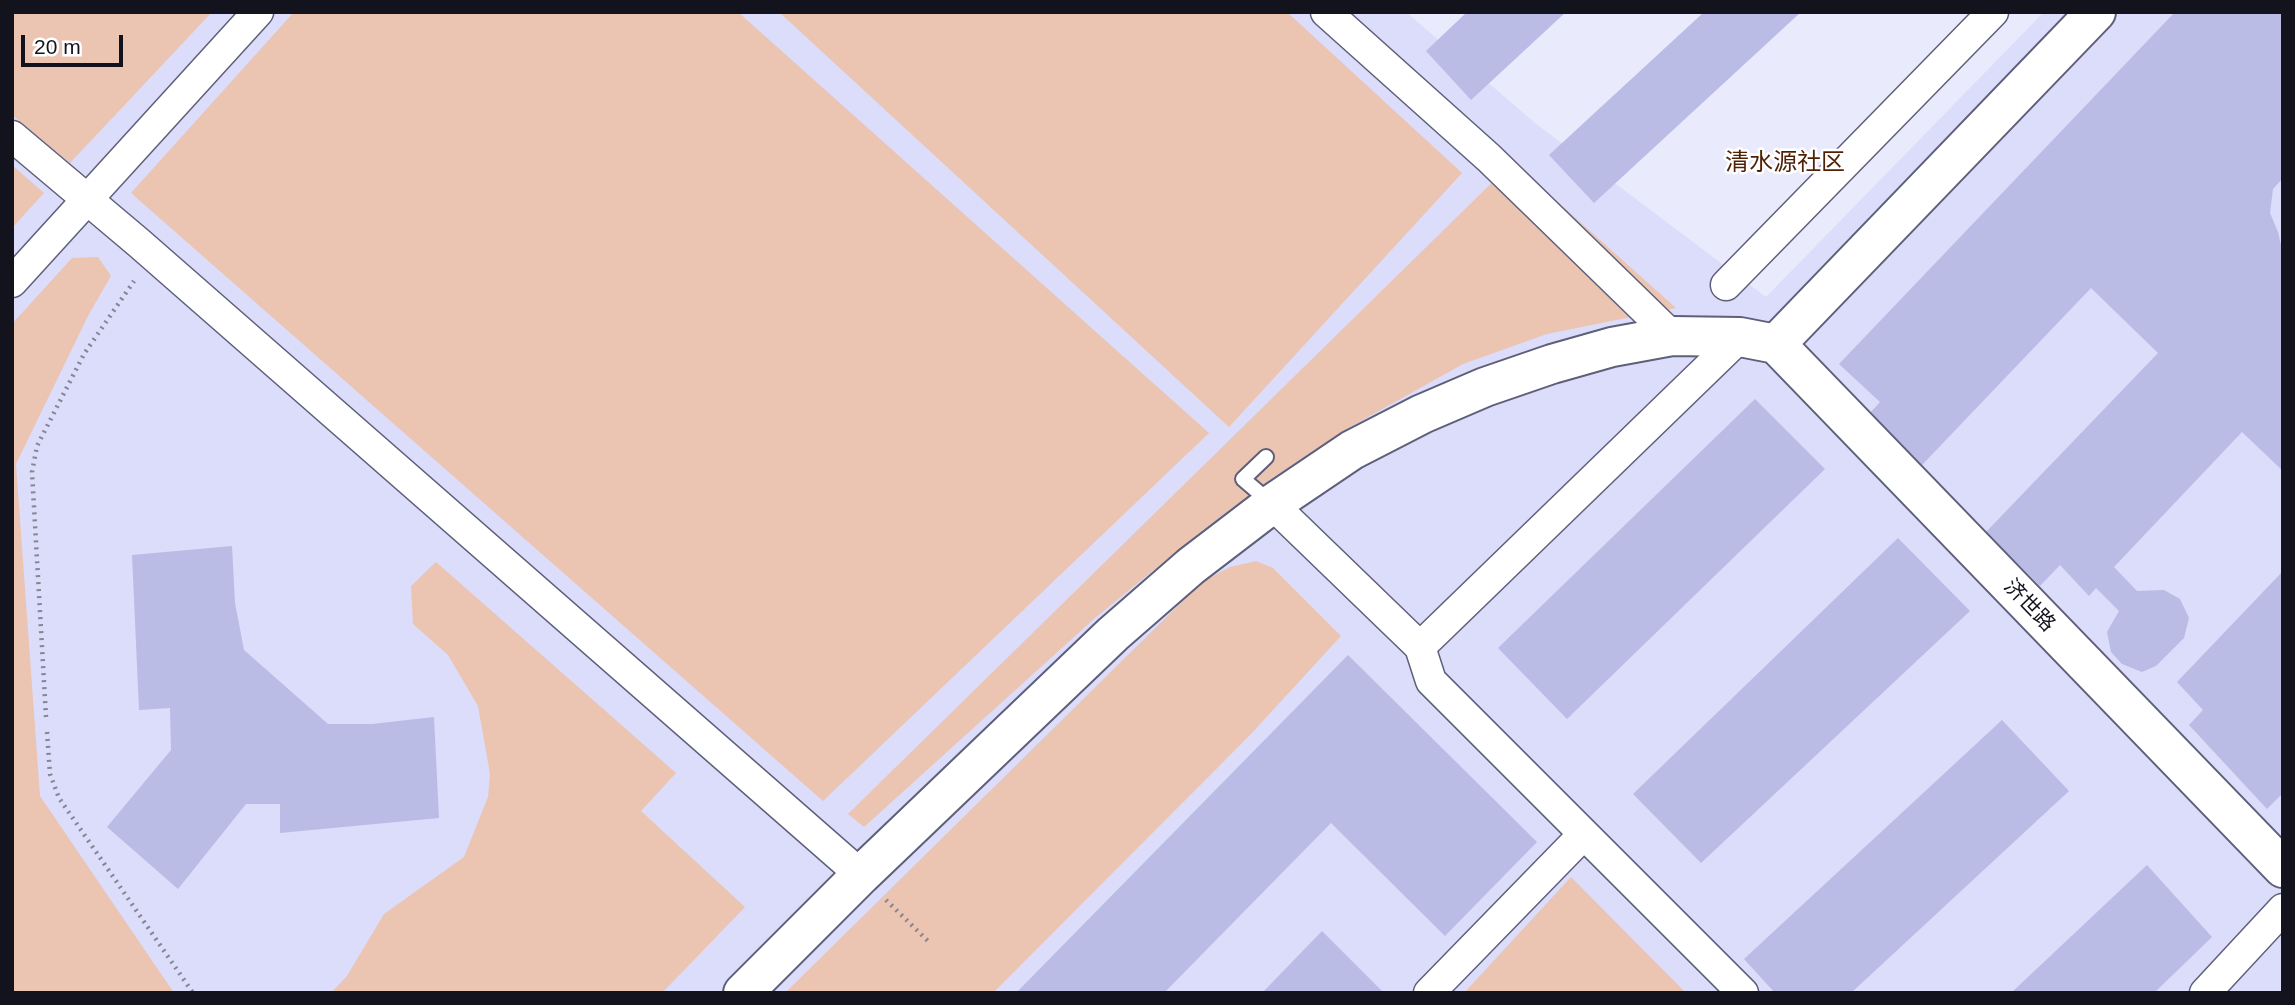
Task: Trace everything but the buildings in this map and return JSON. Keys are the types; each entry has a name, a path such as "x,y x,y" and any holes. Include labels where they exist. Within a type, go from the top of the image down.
{"street":[{"path":"12,282 258,12"},
{"path":"1326,12 1489,158 1672,337"},
{"path":"1726,285 1993,12"},
{"path":"1420,647 1758,340 2096,12"},
{"path":"12,136 861,875"},
{"path":"743,993 861,875 1113,634 1191,566 1272,503 1352,450 1422,414 1473,393 1552,364 1612,347 1672,337 1758,340"},
{"name":"济世路","path":"1758,340 2283,868"},
{"path":"1272,503 1420,647 1431,681 1743,993"},
{"path":"1429,993 1583,835"},
{"path":"2205,993 2283,909"}],"lane":[{"path":"1266,457 1243,479 1272,503"}],"path":[{"path":"46,717 32,472 37,446 83,354 134,281"},
{"path":"47,732 50,774 59,798 193,993"},
{"path":"861,875 931,944"}],"shaded area":[{"path":"12,12 1406,12 1535,123 1766,297 2044,12 2283,12 2283,993 12,993"},
{"path":"12,12 212,12 70,163 12,115"},
{"path":"294,12 738,12 1209,433 823,801 131,193"},
{"path":"779,12 1287,12 1462,173 1229,427"},
{"path":"1513,162 1676,308 1547,334 1463,364 1343,431 1268,481 1199,533 1095,618 864,827 848,814"},
{"path":"12,165 44,193 12,228"},
{"path":"98,257 111,276 89,314 16,464 40,796 174,993 12,993 12,324 72,258"},
{"path":"1256,561 1273,568 1341,636 1250,735 993,993 785,993 1202,582 1230,567"},
{"path":"436,562 676,773 641,811 745,907 662,993 331,993 347,976 384,914 464,857 488,797 490,774 478,706 448,655 413,624 411,586"},
{"path":"1571,877 1686,993 1464,993"}],"district":[{"name":"清水源社区","path":"1785,163"}]}
